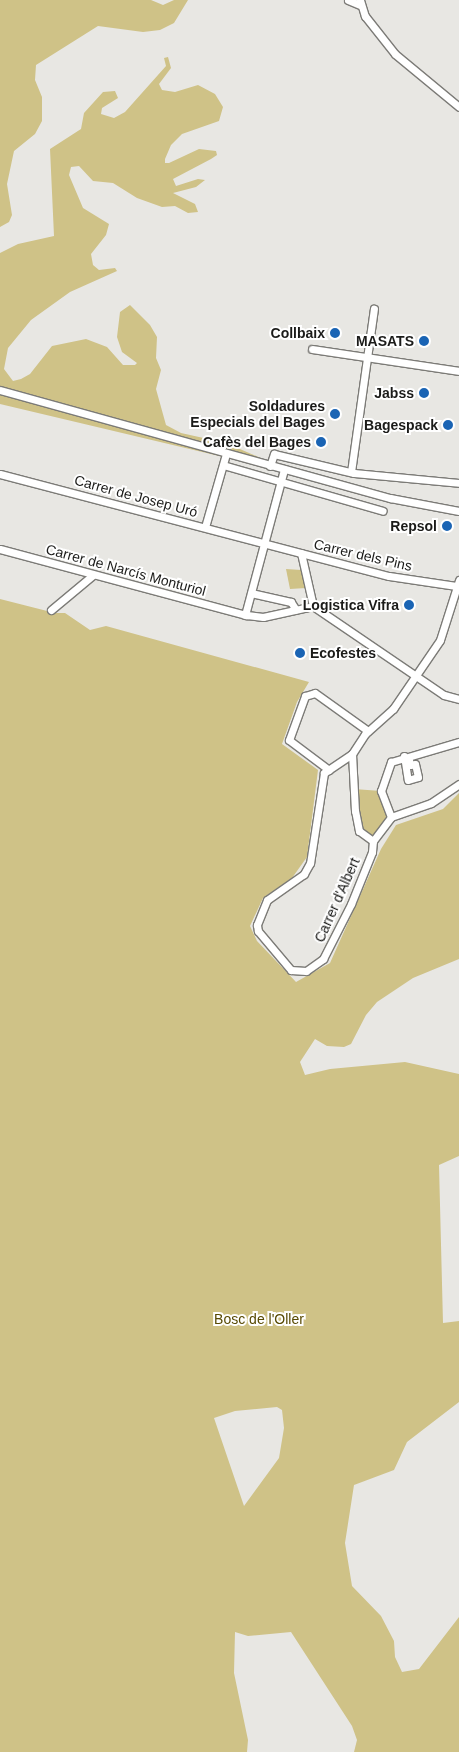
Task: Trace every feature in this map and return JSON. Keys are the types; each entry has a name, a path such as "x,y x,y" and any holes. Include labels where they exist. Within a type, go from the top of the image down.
{"street":[{"path":"348,0 360,2 395,54 459,107"},
{"path":"351,472 374,309"},
{"path":"312,350 459,371"},
{"path":"0,390 270,466 400,500 459,511"},
{"path":"205,527 226,454"},
{"path":"270,466 274,454 351,472 459,483"},
{"path":"245,614 282,482 291,458"},
{"path":"222,464 383,511"},
{"name":"Carrer de Josep Uró","path":"0,474 265,544"},
{"name":"Carrer dels Pins","path":"265,544 389,576 457,583"},
{"name":"Carrer de Narcís Monturiol","path":"0,550 245,614 263,617 313,606"},
{"path":"301,553 313,606 414,676 444,695 459,699"},
{"path":"51,610 93,575"},
{"path":"368,731 315,694 305,696 289,740 329,770 352,754 368,731 392,709 440,640 457,583"},
{"path":"251,593 290,602 296,610"},
{"path":"459,742 391,762 381,791 391,817 431,803 459,784"},
{"path":"352,754 355,811 359,832 373,841"},
{"name":"Carrer d'Albert","path":"329,770 324,774 310,863 304,874 267,900 257,925 258,931 291,970 306,971 323,959 351,904 372,852 373,841 391,817"}],"green space":[{"path":"0,0 151,0 163,5 174,0 188,0 174,23 160,30 143,32 98,26 36,65 35,80 42,97 42,121 35,134 14,151 7,184 12,215 9,222 0,227"},
{"path":"168,57 171,68 159,84 162,90 175,92 198,85 215,94 223,107 219,121 182,134 171,145 165,159 165,163 169,163 199,149 216,151 217,155 211,159 173,179 176,186 198,179 205,180 196,187 173,193 195,204 198,212 188,213 175,206 162,207 137,198 113,183 93,181 79,166 71,167 69,175 83,208 109,224 106,235 91,254 93,265 99,270 115,268 117,271 70,292 31,320 8,348 4,369 13,381 21,379 30,374 52,346 86,339 107,347 123,365 135,365 137,363 122,352 117,337 120,312 130,305 150,325 157,337 156,358 161,370 156,389 166,425 181,433 226,443 263,459 261,466 0,404 0,253 18,244 54,236 50,149 81,129 84,113 103,92 115,91 118,98 102,108 101,114 114,118 125,112 166,66 164,58"},
{"path":"286,569 301,570 306,588 290,589"},
{"name":"Bosc de l'Oller","path":"0,599 55,613 65,613 90,630 106,626 309,682 297,702 282,744 318,770 307,857 292,878 263,898 250,926 257,941 296,982 330,963 381,849 396,825 443,809 459,793 459,959 413,978 377,1002 366,1015 351,1044 344,1047 327,1046 315,1039 300,1062 305,1075 330,1069 405,1062 459,1074 459,1156 439,1165 443,1323 459,1321 459,1402 407,1442 394,1470 354,1485 345,1543 352,1586 381,1616 394,1641 395,1657 402,1672 419,1669 459,1617 459,1752 354,1752 357,1740 352,1726 291,1632 248,1636 235,1632 234,1673 248,1740 247,1752 0,1752","holes":["277,1407 282,1410 284,1428 279,1458 244,1506 214,1418 235,1411"]},
{"path":"354,789 381,791 391,817 373,841 359,831"}],"place":[{"name":"Collbaix","path":"335,333"},
{"name":"MASATS","path":"424,341"},
{"name":"Jabss","path":"424,393"},
{"name":"Soldadures Especials del Bages","path":"335,414"},
{"name":"Bagespack","path":"448,425"},
{"name":"Cafès del Bages","path":"321,442"},
{"name":"Repsol","path":"447,526"},
{"name":"Logistica Vifra","path":"409,605"},
{"name":"Ecofestes","path":"300,653"}]}
